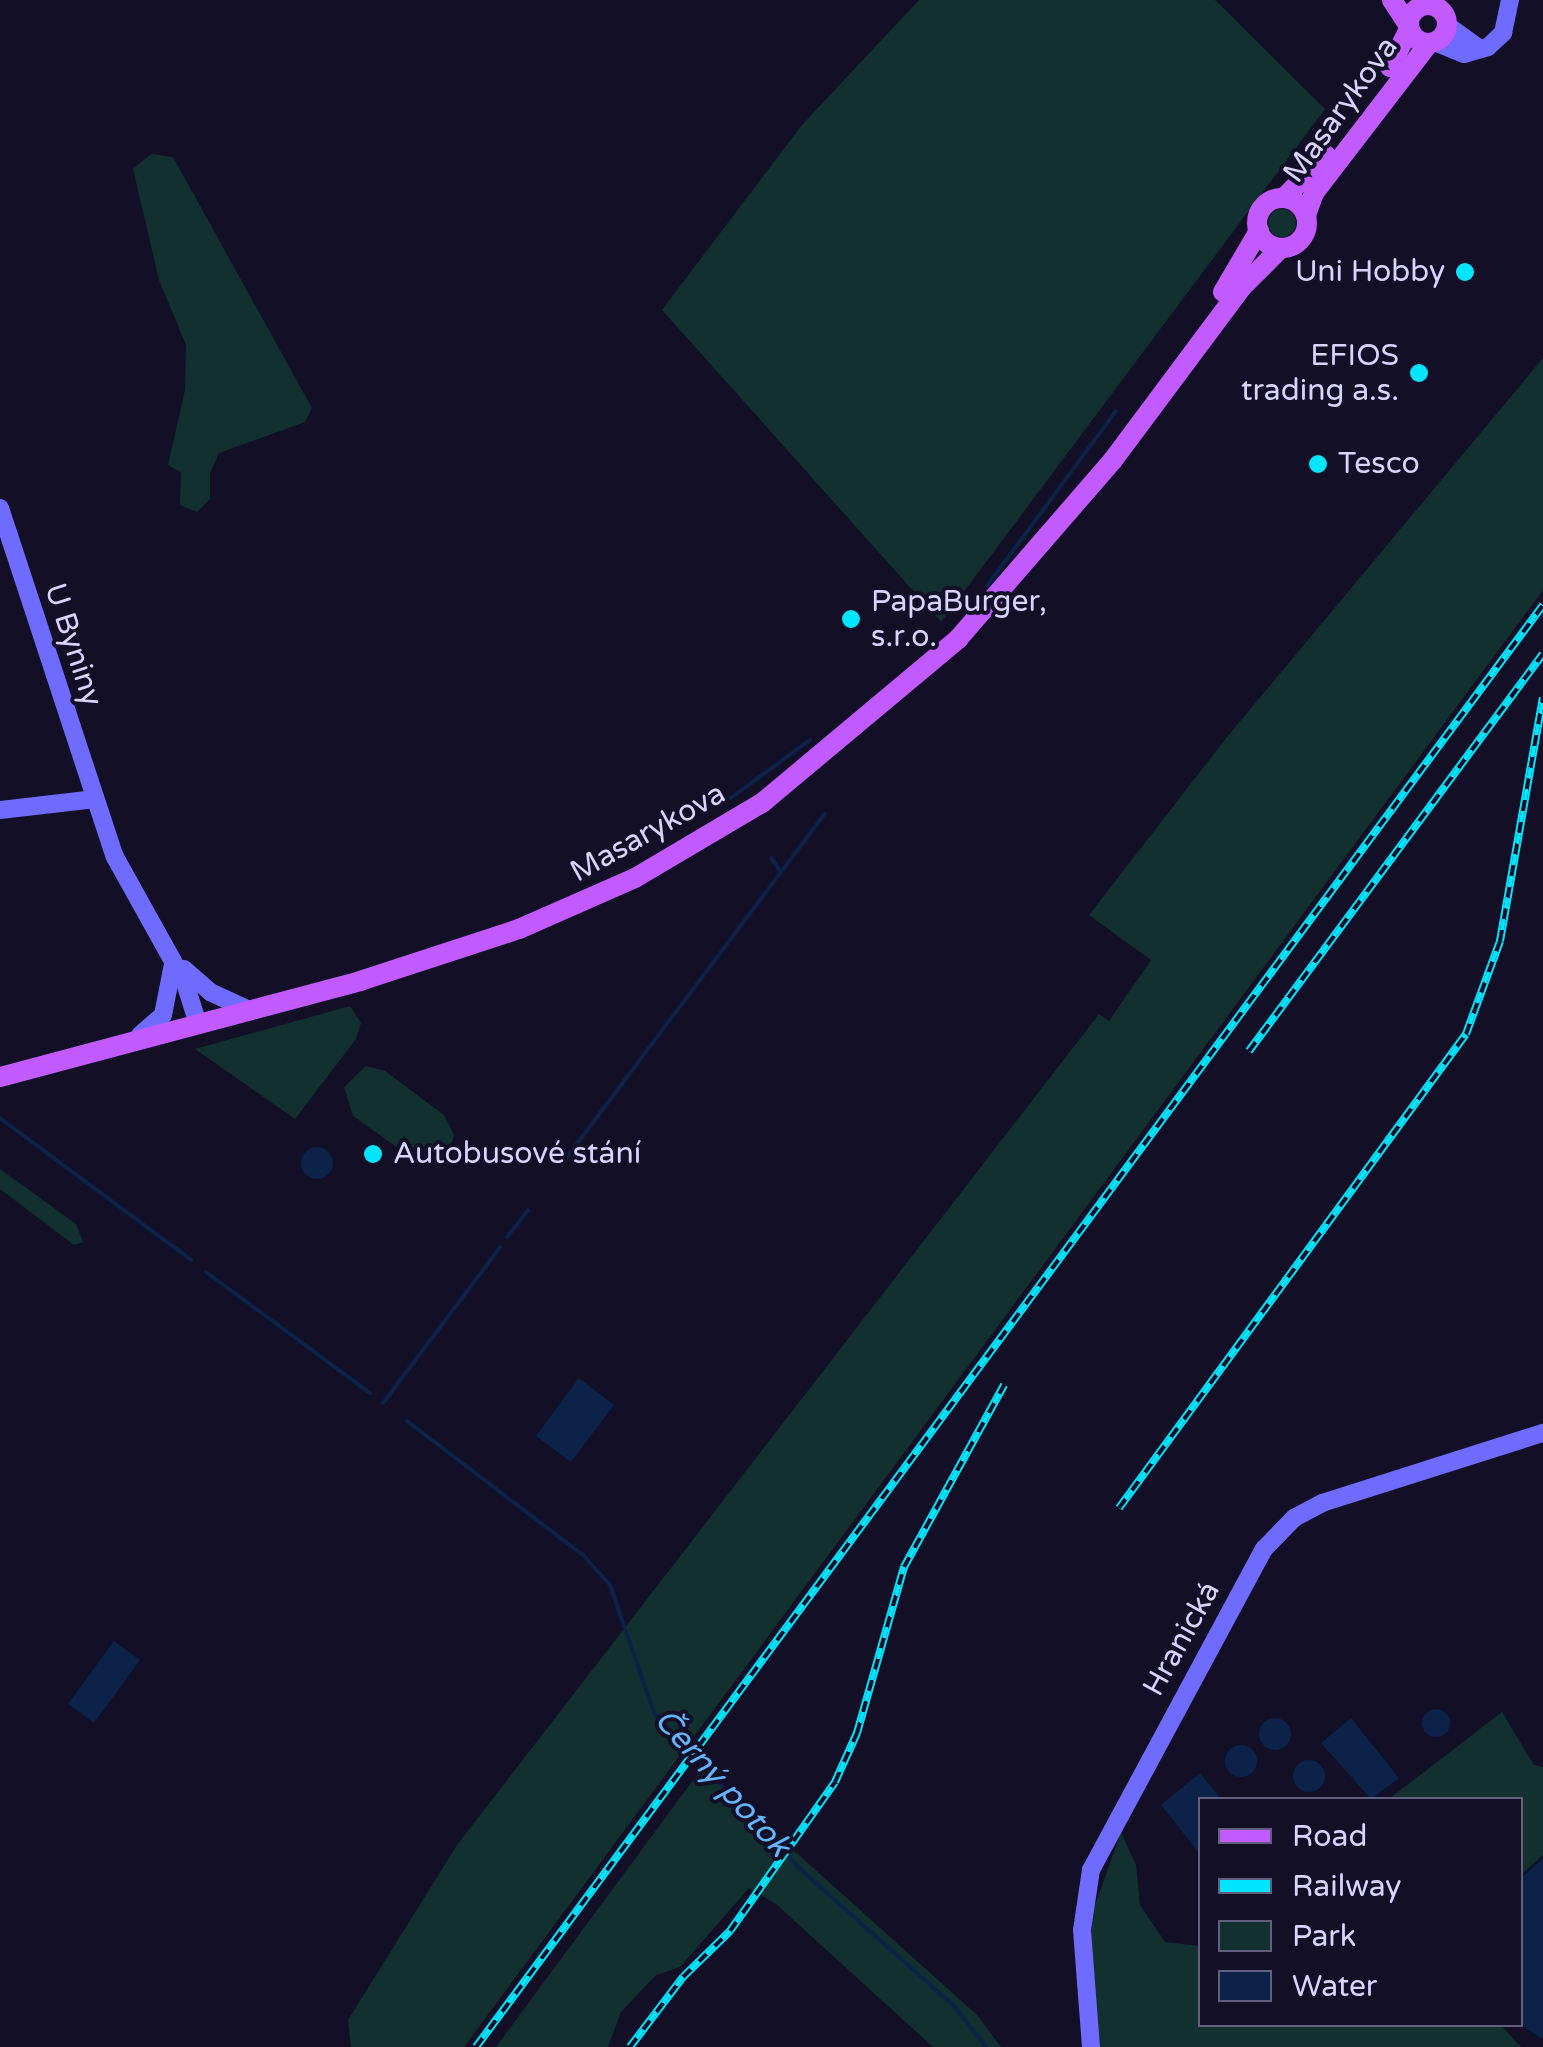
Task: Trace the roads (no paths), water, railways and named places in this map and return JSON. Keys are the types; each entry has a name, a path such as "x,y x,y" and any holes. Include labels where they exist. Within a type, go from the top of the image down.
{"main road":[{"path":"1392,0 1409,27"},
{"name":"Masarykova","path":"1039,544 1232,280 1259,231 1263,208 1284,198 1319,164 1390,66 1409,27 1433,17 1457,0"},
{"name":"Masarykova","path":"0,1077 249,1010 520,930 672,858 762,803 897,696 958,639 1113,460 1241,288 1281,248 1302,238 1314,194 1433,17"},
{"name":"Masarykova","path":"1284,198 1306,215"},
{"path":"1259,231 1281,248"}],"street":[{"path":"1433,17 1458,53 1481,49 1503,32 1510,0"},
{"name":"U Byniny","path":"0,508 94,798 132,890 173,958"},
{"path":"0,810 94,798"},
{"path":"173,958 210,992 249,1010"},
{"path":"173,958 198,1024"},
{"path":"130,1041 163,1015 173,958"},
{"name":"Hranická","path":"1091,2047 1082,1930 1091,1870 1264,1549 1284,1526 1322,1503 1543,1434"}],"water":[{"path":"317,1147 328,1152 333,1163 328,1174 317,1179 306,1174 301,1163 306,1152"},
{"path":"579,1378 614,1405 571,1462 536,1436"},
{"path":"114,1641 140,1660 94,1723 68,1704"},
{"path":"1436,1709 1446,1713 1450,1723 1446,1733 1436,1737 1426,1733 1422,1723 1426,1713"},
{"path":"1275,1718 1286,1723 1291,1734 1286,1745 1275,1750 1264,1745 1259,1734 1264,1723"},
{"path":"1351,1718 1399,1778 1369,1797 1321,1743"},
{"path":"1241,1745 1252,1750 1257,1761 1252,1772 1241,1777 1230,1772 1225,1761 1230,1750"},
{"path":"1309,1760 1320,1765 1325,1776 1320,1787 1309,1792 1298,1787 1293,1776 1298,1765"},
{"path":"1200,1773 1219,1797 1198,1797 1198,1851 1161,1805"},
{"path":"1543,1858 1543,2038 1523,2025 1523,1876"}],"waterway":[{"path":"987,586 1116,411"},
{"path":"731,798 810,740"},
{"path":"561,1165 825,814"},
{"path":"771,858 781,872"},
{"name":"Černý potok","path":"0,1118 191,1260"},
{"path":"507,1237 528,1210"},
{"path":"383,1403 500,1247"},
{"name":"Černý potok","path":"206,1272 370,1393"},
{"name":"Černý potok","path":"407,1421 583,1555 610,1585 654,1713 799,1868 954,2006 986,2047"}],"railway":[{"path":"476,2047 1543,605"},
{"path":"1249,1051 1543,654"},
{"path":"1119,1508 1466,1034 1500,941 1543,698"},
{"path":"630,2047 683,1977 730,1931 835,1782 857,1733 904,1567 1004,1385"}],"place":[{"name":"Uni Hobby","path":"1465,272"},
{"name":"EFIOS trading a.s.","path":"1419,373"},
{"name":"Tesco","path":"1318,464"},
{"name":"PapaBurger, s.r.o.","path":"851,619"},
{"name":"Autobusové stání","path":"373,1154"}]}
